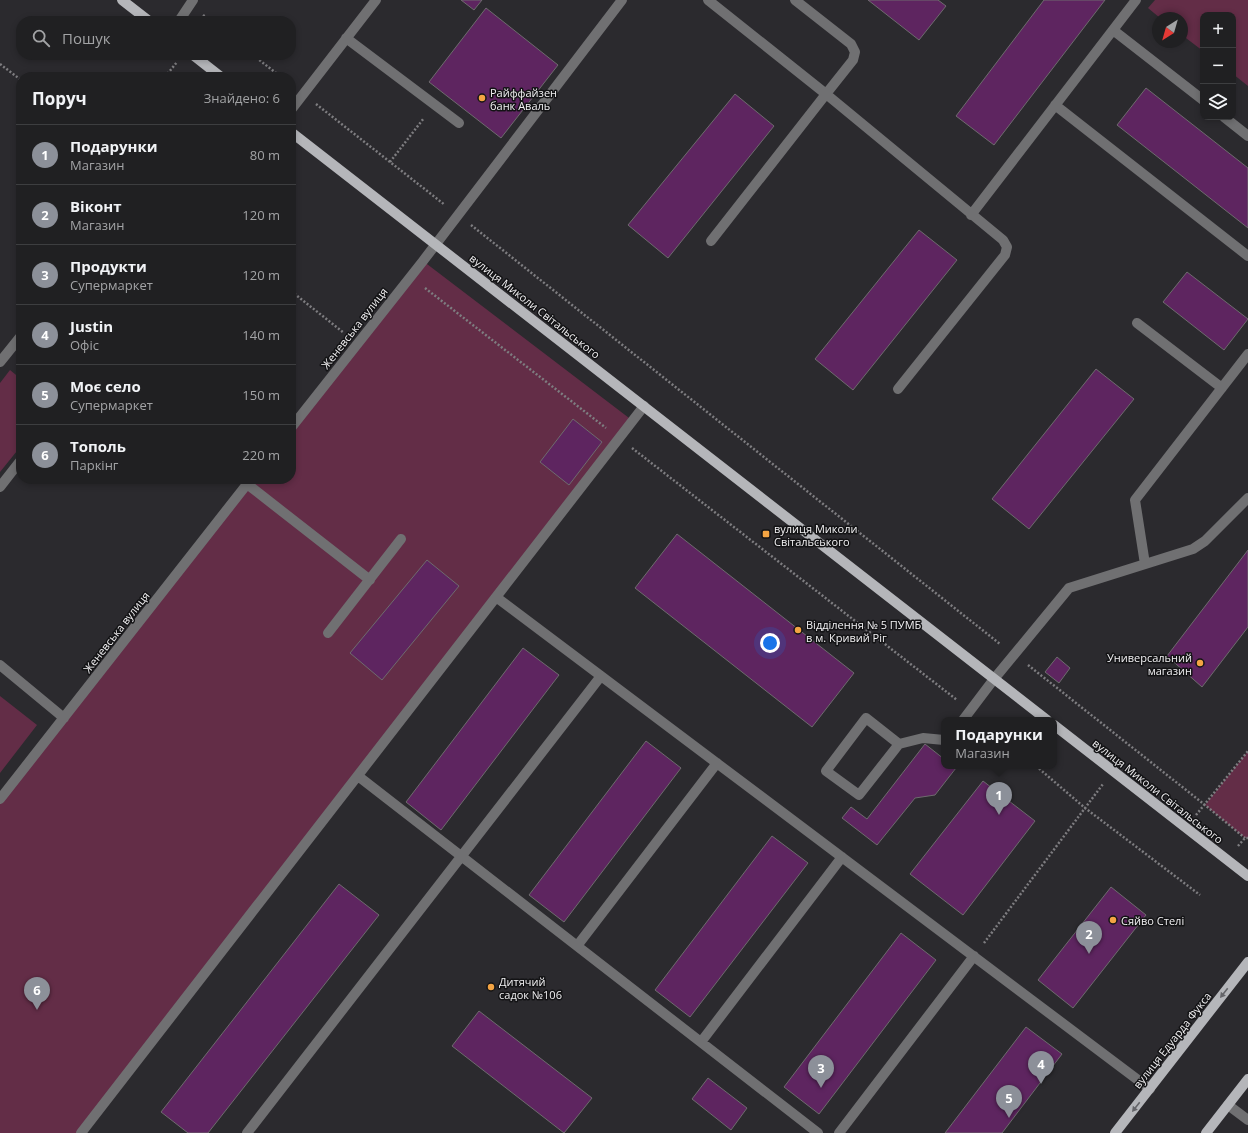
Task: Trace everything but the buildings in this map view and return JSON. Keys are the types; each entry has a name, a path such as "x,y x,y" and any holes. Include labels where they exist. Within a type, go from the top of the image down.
{"main road":[{"path":"122,0 142,16"},
{"path":"199,60 215,72"},
{"name":"вулиця Миколи Світальського","path":"296,136 1043,717"},
{"name":"вулиця Миколи Світальського","path":"1057,727 1248,876"},
{"name":"вулиця Едуарда Фукса","path":"1115,1133 1248,962"},
{"path":"1206,1133 1248,1079"}],"street":[{"path":"182,16 193,0"},
{"path":"296,103 376,0"},
{"name":"Женевська вулиця","path":"296,422 410,277 622,0"},
{"path":"708,0 826,94 1003,240 1007,247 1005,255 898,389"},
{"path":"710,241 853,60 855,52 851,44 795,0"},
{"path":"971,215 1136,0"},
{"path":"1113,30 1200,98"},
{"path":"346,38 459,123"},
{"path":"1055,105 1248,256"},
{"path":"1228,120 1248,136"},
{"path":"1137,323 1222,388"},
{"path":"0,362 16,342"},
{"path":"1145,564 1135,500 1248,354"},
{"path":"81,1133 644,406"},
{"path":"0,487 16,466"},
{"name":"Женевська вулиця","path":"0,799 247,484"},
{"path":"251,484 370,580"},
{"path":"965,717 1014,654 1069,588 1193,549 1205,541 1248,498"},
{"path":"328,633 401,539"},
{"path":"496,597 1150,1089"},
{"path":"0,665 64,718"},
{"path":"247,1133 601,676"},
{"path":"899,744 866,718 826,771 859,795 899,744 923,738 941,740"},
{"path":"577,946 717,763"},
{"path":"358,776 818,1133"},
{"path":"701,1042 842,858"},
{"path":"839,1133 974,956"},
{"path":"1228,1105 1248,1120"}],"path":[{"path":"169,72 178,60"},
{"path":"260,60 275,72"},
{"path":"0,64 16,76"},
{"path":"303,94 1014,654 1245,838"},
{"path":"390,162 434,104"},
{"path":"410,277 970,710"},
{"path":"296,295 358,343"},
{"path":"1186,828 1248,751"},
{"path":"1040,769 1085,808 1200,895"},
{"path":"974,956 1113,771"}],"shaded area":[{"path":"1155,0 1248,0 1248,86 1236,76 1236,12 1200,12 1200,49 1188,40 1188,12 1153,12 1148,8"},
{"path":"423,261 633,421 81,1133 0,1133 0,799 247,484 296,484 296,422"},
{"path":"10,370 16,375 16,452 0,472 0,383"},
{"path":"0,696 37,725 0,773"},
{"path":"1248,751 1248,838 1245,838 1205,805"}],"place":[{"name":"Райффайзен банк Аваль","path":"482,98"},
{"name":"вулиця Миколи Світальського","path":"766,534"},
{"name":"Відділення № 5 ПУМБ в м. Кривий Ріг","path":"798,630"},
{"name":"Универсальний магазин","path":"1200,663"},
{"name":"Подарунки","path":"999,815"},
{"name":"Сяйво Стелі","path":"1113,920"},
{"name":"Віконт","path":"1089,954"},
{"name":"Дитячий садок №106","path":"491,987"},
{"name":"Тополь","path":"37,1010"},
{"name":"Justin","path":"1041,1084"},
{"name":"Продукти","path":"821,1088"},
{"name":"Моє село","path":"1009,1118"}]}
